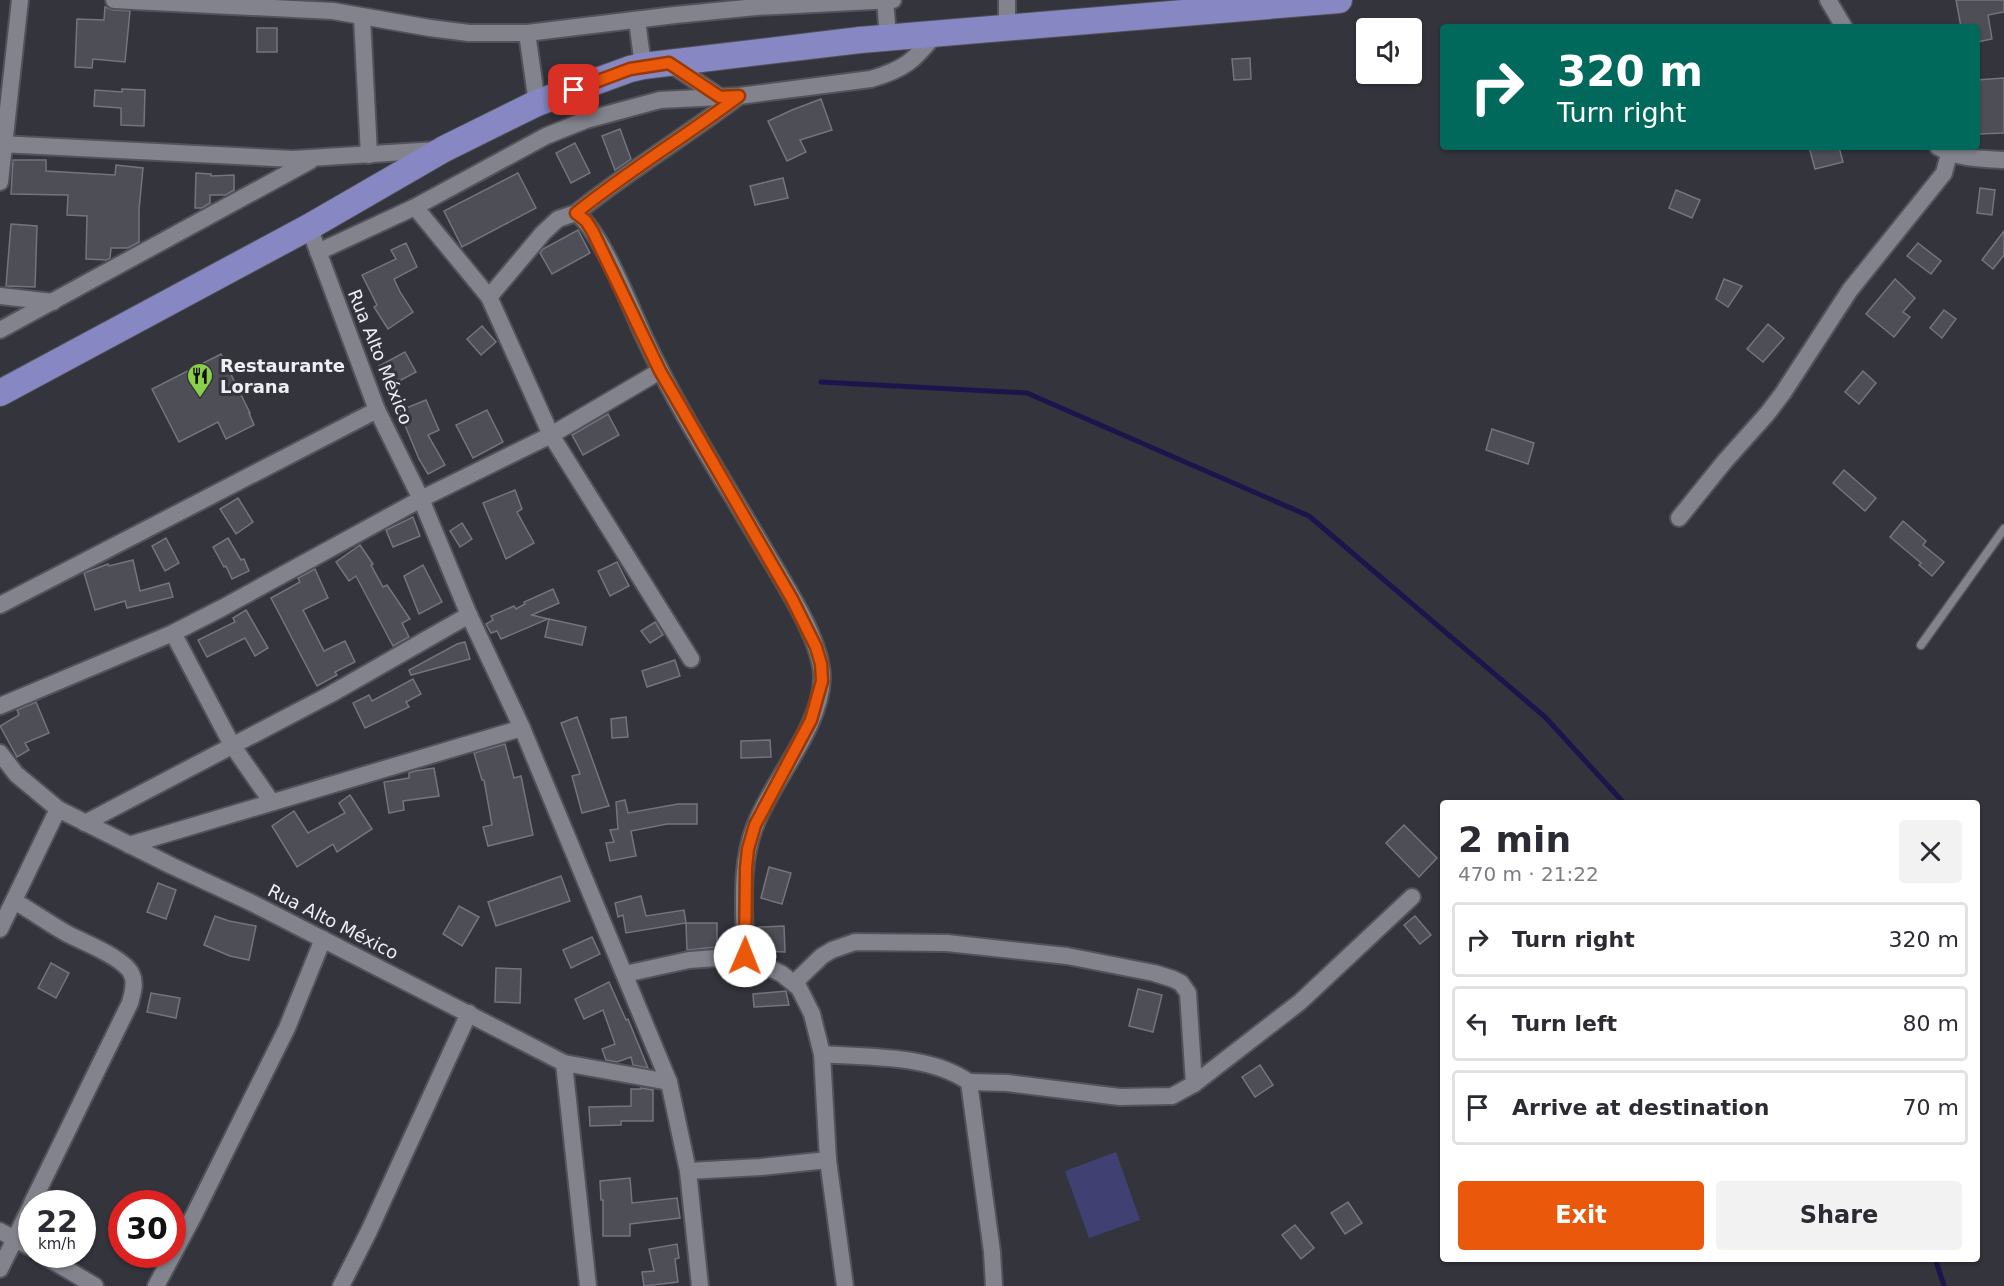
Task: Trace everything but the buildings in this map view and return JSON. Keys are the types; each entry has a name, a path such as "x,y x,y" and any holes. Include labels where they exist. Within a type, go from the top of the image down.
{"main road":[{"path":"0,393 309,227 444,149 537,104 643,66 888,37 1007,28 1248,4 1339,0"}],"street":[{"path":"0,182 2,144 20,0"},
{"path":"114,0 332,5 362,17 403,25 469,33 527,33 756,7 893,0"},
{"path":"885,0 888,37"},
{"path":"1007,0 1007,28"},
{"path":"1828,0 1842,24"},
{"path":"362,17 369,155"},
{"path":"637,20 643,66"},
{"path":"527,33 537,104"},
{"path":"318,252 415,207 546,136 586,120 660,100 739,96 871,79 890,74 908,64 917,57 936,33"},
{"path":"669,63 720,97"},
{"path":"489,297 543,233 558,219 576,213 635,168 739,96"},
{"path":"2,144 314,159 444,149"},
{"path":"1679,518 1783,393 1850,290 1941,179 1947,166 1944,150 1972,158 2004,160"},
{"path":"0,330 314,159"},
{"path":"415,207 489,297 551,435 692,659"},
{"path":"576,213 586,221 602,248 660,371 792,599 816,647 821,664 822,681 811,720 755,825 748,849 745,956"},
{"name":"Rua Alto México","path":"309,227 376,410 421,499 469,615 522,728 669,1082 688,1171 700,1286"},
{"path":"0,296 54,302"},
{"path":"0,706 172,633 222,608 421,499 551,435 660,371"},
{"path":"0,605 376,410"},
{"path":"85,823 331,694 469,615"},
{"path":"172,633 232,745 271,801"},
{"path":"129,844 522,728"},
{"name":"Rua Alto México","path":"0,753 16,774 58,810 323,939 564,1063 669,1082"},
{"path":"0,929 58,810"},
{"path":"822,1054 909,1061 953,1071 969,1082 1006,1083 1120,1097 1172,1096 1194,1084 1300,1002 1412,897"},
{"path":"15,901 65,933 118,961 129,970 134,982 130,1003 38,1190"},
{"path":"156,1286 287,1028 323,939"},
{"path":"794,983 822,956 855,942 947,943 1068,956 1154,973 1181,983 1188,993 1194,1084"},
{"path":"625,974 689,960 745,956 782,974 804,995 812,1014 822,1054 828,1160 845,1286"},
{"path":"341,1286 374,1220 469,1013"},
{"path":"564,1063 588,1286"},
{"path":"969,1082 992,1252 994,1286"},
{"path":"688,1171 828,1160"},
{"path":"0,1269 7,1235 18,1221"},
{"path":"65,1268 95,1286"}],"lane":[{"path":"1921,645 2004,529"}],"shaded area":[{"path":"1116,1152 1140,1220 1089,1238 1065,1171"}],"waterway":[{"path":"821,382 1027,393 1309,516 1545,717 1621,800"},
{"path":"1936,1262 1944,1286"}],"place":[{"name":"Restaurante Lorana","path":"200,399"}],"route":[{"path":"574,90 630,69 669,63 720,97 739,96 635,168 576,213 586,221 602,248 660,371 792,599 820,656 822,681 811,720 755,825 748,849 745,956"}]}
